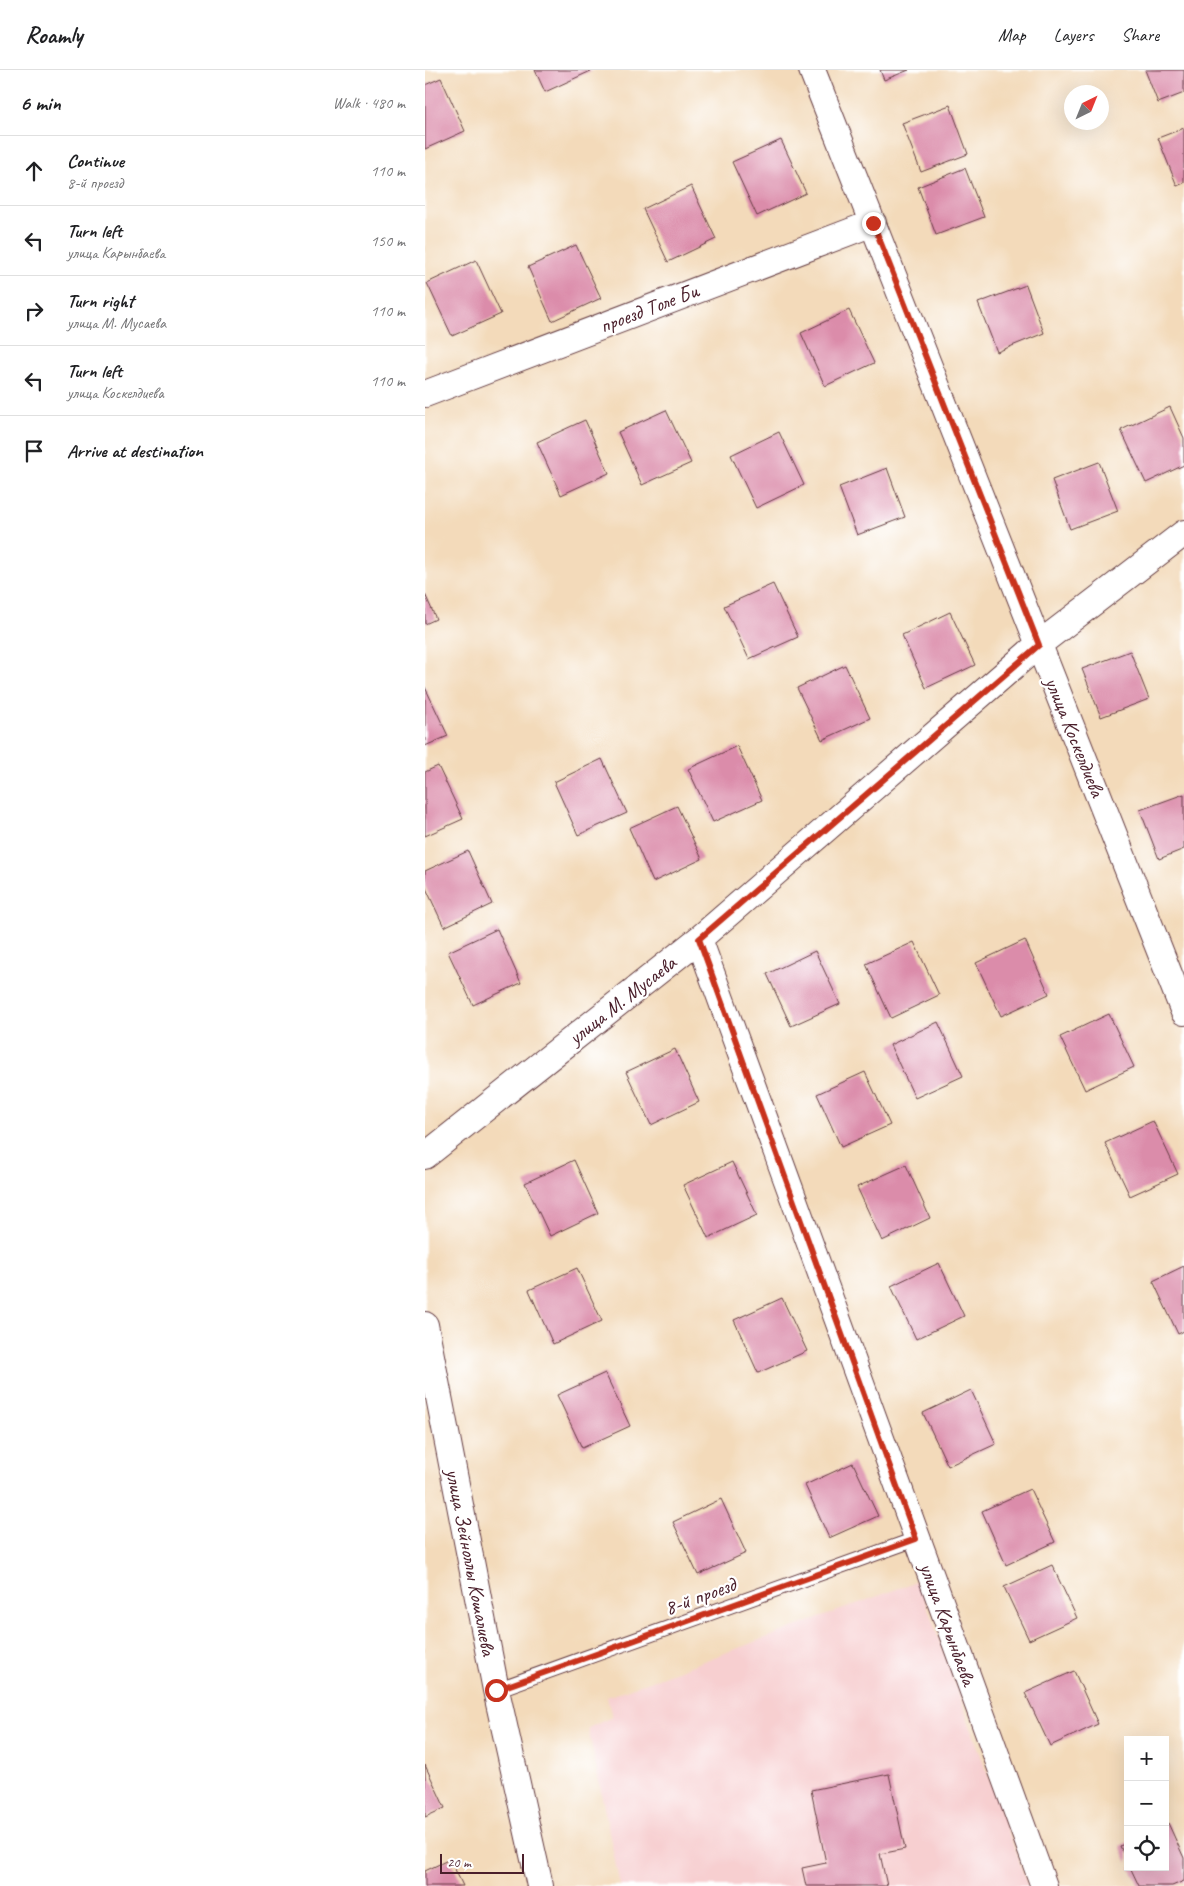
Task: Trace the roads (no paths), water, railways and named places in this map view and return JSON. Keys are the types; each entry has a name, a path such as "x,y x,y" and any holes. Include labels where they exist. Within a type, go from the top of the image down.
{"street":[{"name":"улица Коскелдиева","path":"812,70 1184,1012"},
{"name":"проезд Толе Би","path":"425,394 873,223"},
{"name":"улица М. Мусаева","path":"425,1156 699,939 1039,645 1184,533"},
{"name":"улица Карынбаева","path":"699,939 1044,1886"},
{"name":"улица Зейноллы Кошалиева","path":"425,1325 496,1690 540,1886"}],"lane":[{"name":"8-й проезд","path":"496,1690 916,1539"}]}
